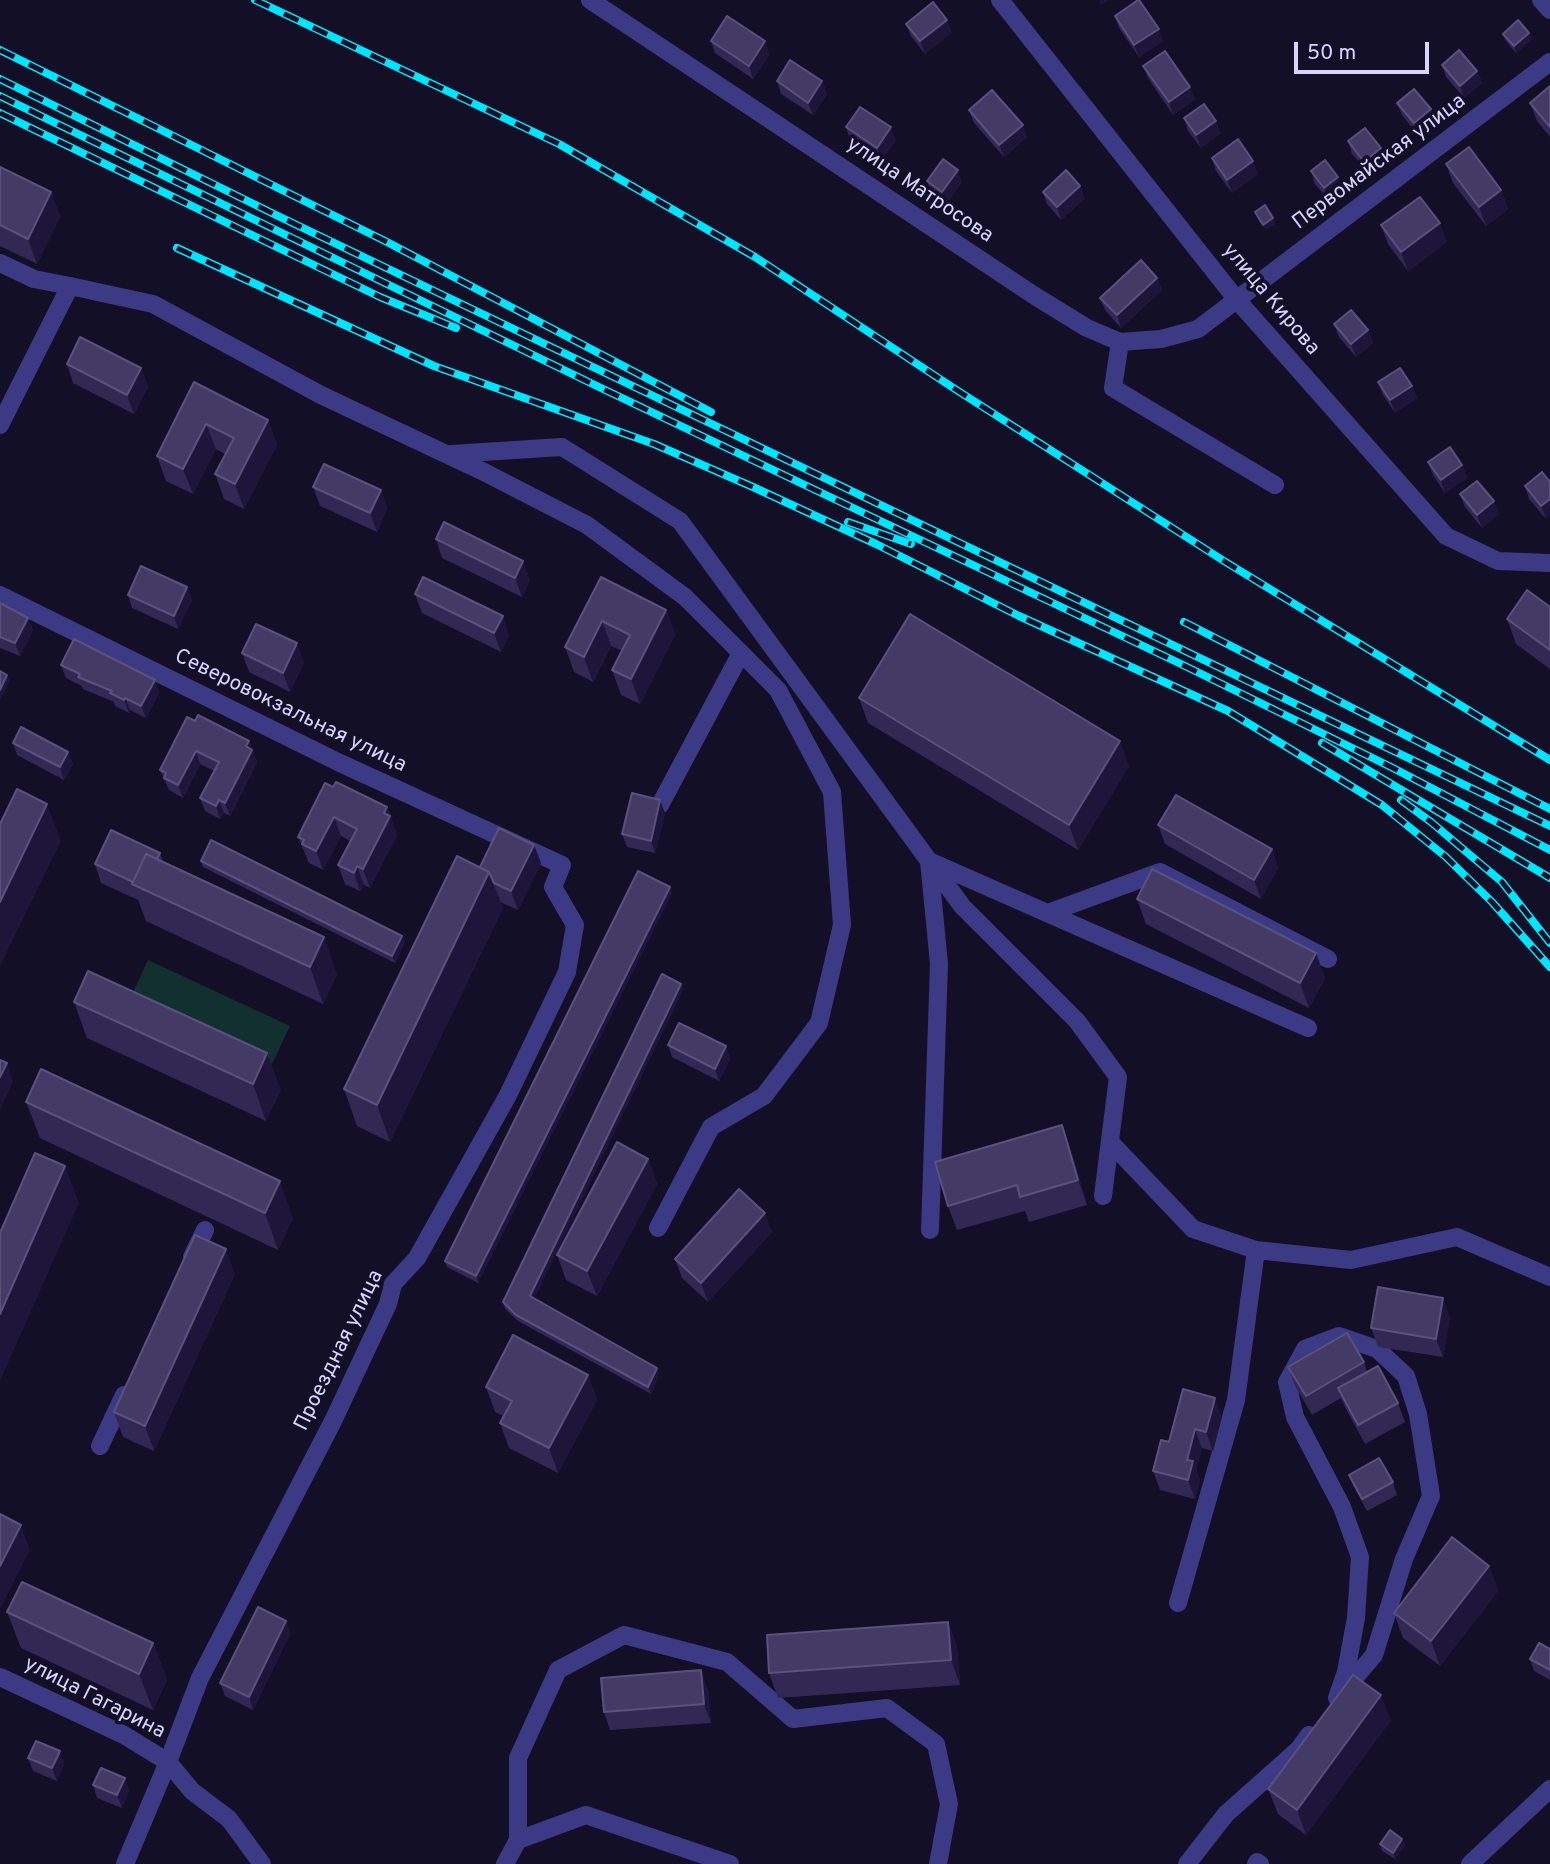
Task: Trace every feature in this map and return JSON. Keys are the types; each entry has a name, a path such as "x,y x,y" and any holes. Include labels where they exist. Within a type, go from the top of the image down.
{"street":[{"name":"улица Матросова","path":"590,0 1087,328 1120,342 1161,339 1198,329 1237,300"},
{"name":"улица Кирова","path":"1000,0 1237,300 1446,536 1498,561 1550,563"},
{"path":"1541,0 1550,10"},
{"name":"Первомайская улица","path":"1237,300 1550,62"},
{"path":"0,263 34,279 153,304 321,395 587,525 685,597 778,690 832,792 842,925 819,1023 764,1096 711,1127 658,1228"},
{"path":"0,425 70,286"},
{"path":"1120,342 1114,388 1275,485"},
{"path":"448,455 562,447 680,521 962,906 1077,1021 1118,1077 1103,1196"},
{"name":"Северовокзальная улица","path":"0,595 340,763 562,865"},
{"path":"660,805 741,653"},
{"path":"929,860 1308,1028"},
{"path":"929,860 939,964 930,1230"},
{"name":"Проездная улица","path":"125,1864 200,1678 333,1421 388,1304 393,1284 417,1258 508,1095 567,972 575,925 553,887 562,865"},
{"path":"1048,913 1160,872 1328,959"},
{"path":"1110,1142 1193,1229 1256,1250 1351,1259 1457,1237 1550,1277"},
{"path":"182,1278 205,1230"},
{"path":"1178,1602 1236,1400 1256,1250"},
{"path":"1187,1864 1226,1814 1299,1749 1374,1655 1404,1559 1431,1496 1419,1414 1406,1376 1377,1349 1339,1336 1305,1349 1287,1382 1295,1417 1342,1507 1360,1557 1356,1618 1346,1672 1330,1708"},
{"path":"100,1446 135,1374"},
{"path":"505,1864 518,1840 519,1758 558,1670 624,1635 727,1662 793,1719 887,1708 927,1737 936,1744 949,1804 938,1864"},
{"name":"улица Гагарина","path":"0,1677 124,1735 168,1762 192,1791 229,1819 262,1864"},
{"path":"1470,1864 1550,1789"},
{"path":"518,1840 586,1815 730,1864"}],"green space":[{"path":"148,960 290,1026 272,1064 130,999"}],"building":[{"path":"1138,0 1159,29 1134,45 1115,16"},
{"path":"933,2 947,20 920,41 906,24"},
{"path":"727,16 765,41 749,66 711,41"},
{"path":"1518,20 1529,33 1514,46 1503,34"},
{"path":"1459,50 1477,71 1460,86 1442,65"},
{"path":"1165,51 1190,87 1169,102 1143,66"},
{"path":"790,60 822,81 808,103 777,81"},
{"path":"1550,86 1550,127 1530,103"},
{"path":"1414,89 1431,109 1414,123 1397,103"},
{"path":"992,90 1023,125 999,145 969,110"},
{"path":"1204,104 1216,121 1196,135 1184,118"},
{"path":"860,107 891,127 877,148 846,127"},
{"path":"1365,128 1381,148 1364,162 1348,141"},
{"path":"1238,139 1253,161 1227,180 1212,158"},
{"path":"1469,147 1501,190 1479,207 1446,164"},
{"path":"943,159 958,170 942,192 927,181"},
{"path":"1325,160 1338,177 1324,188 1311,171"},
{"path":"0,167 51,192 28,239 0,225"},
{"path":"1066,170 1080,186 1057,207 1043,192"},
{"path":"1420,197 1440,223 1401,252 1381,225"},
{"path":"1265,205 1273,218 1263,225 1255,212"},
{"path":"1141,260 1157,278 1117,315 1100,298"},
{"path":"1351,310 1368,330 1351,344 1334,324"},
{"path":"80,337 141,368 127,395 67,364"},
{"path":"1400,368 1412,386 1390,400 1378,382"},
{"path":"194,382 268,420 235,484 215,474 234,438 206,424 183,469 157,456"},
{"path":"1450,447 1462,465 1441,480 1428,462"},
{"path":"324,464 381,490 370,513 313,487"},
{"path":"1542,472 1550,482 1550,499 1541,506 1525,486"},
{"path":"1477,481 1494,501 1477,515 1460,494"},
{"path":"444,522 523,561 515,578 436,539"},
{"path":"141,566 187,587 174,616 128,595"},
{"path":"423,577 503,616 494,633 415,594"},
{"path":"601,577 666,610 631,679 612,670 630,635 602,621 584,657 565,647"},
{"path":"1527,590 1550,607 1550,650 1507,619"},
{"path":"0,603 28,618 15,643 0,637"},
{"path":"910,614 1120,741 1069,825 859,698"},
{"path":"256,624 297,643 283,673 242,653"},
{"path":"74,639 155,680 141,706 78,677 80,674 61,665"},
{"path":"0,671 7,675 0,690"},
{"path":"198,715 249,741 246,746 252,750 225,803 219,800 216,806 200,798 219,762 196,751 178,785 164,778 166,773 160,770 187,717 195,721"},
{"path":"21,727 68,752 60,767 13,743"},
{"path":"336,782 387,807 384,813 390,816 363,869 357,866 354,873 338,865 357,829 334,817 316,851 302,844 304,840 298,837 325,783 333,787"},
{"path":"17,789 47,804 0,902 0,824"},
{"path":"632,793 660,800 651,841 622,834"},
{"path":"1176,795 1272,849 1254,880 1158,825"},
{"path":"499,828 534,845 511,891 494,883 489,872 480,867"},
{"path":"111,830 160,853 157,859 146,854 133,882 95,864"},
{"path":"211,840 402,936 392,956 201,861"},
{"path":"146,854 324,937 310,967 132,884"},
{"path":"457,856 489,872 377,1105 344,1089"},
{"path":"1152,869 1316,953 1300,983 1137,899"},
{"path":"638,871 670,887 476,1276 445,1261"},
{"path":"88,971 267,1053 253,1084 74,1002"},
{"path":"662,974 681,984 530,1296 657,1368 648,1387 516,1315 503,1302"},
{"path":"679,1023 726,1046 715,1069 668,1045"},
{"path":"0,1060 7,1063 0,1077"},
{"path":"41,1069 280,1181 265,1213 26,1102"},
{"path":"1062,1125 1078,1180 1020,1197 1017,1185 948,1206 935,1162"},
{"path":"617,1142 648,1159 587,1271 557,1255"},
{"path":"35,1153 65,1166 0,1314 0,1233"},
{"path":"739,1189 765,1213 701,1283 675,1259"},
{"path":"195,1235 226,1249 145,1426 114,1412"},
{"path":"1378,1287 1443,1298 1436,1339 1371,1328"},
{"path":"1347,1333 1364,1362 1306,1396 1288,1367"},
{"path":"513,1335 588,1375 549,1448 500,1423 512,1401 486,1387"},
{"path":"1378,1366 1398,1403 1358,1425 1338,1388"},
{"path":"1183,1389 1215,1398 1206,1432 1195,1429 1187,1460 1193,1461 1188,1480 1153,1471 1161,1440 1169,1442"},
{"path":"1379,1458 1393,1482 1362,1499 1349,1475"},
{"path":"0,1514 21,1525 0,1566"},
{"path":"1452,1537 1489,1566 1431,1641 1394,1613"},
{"path":"22,1582 153,1643 139,1674 7,1612"},
{"path":"258,1607 286,1621 249,1697 220,1683"},
{"path":"948,1622 951,1660 769,1673 767,1635"},
{"path":"1539,1643 1550,1649 1550,1670 1530,1659"},
{"path":"701,1670 704,1704 604,1712 601,1678"},
{"path":"1353,1675 1381,1695 1297,1810 1268,1789"},
{"path":"36,1741 60,1751 52,1768 28,1758"},
{"path":"101,1768 125,1778 117,1795 93,1785"},
{"path":"1390,1830 1402,1839 1393,1853 1380,1844"}],"railway":[{"path":"255,0 559,144 755,257 1224,561 1550,760"},
{"path":"0,50 387,242 711,412"},
{"path":"0,79 278,216 1550,826"},
{"path":"0,96 601,388 1181,664 1393,768 1550,850"},
{"path":"0,113 380,297 456,328"},
{"path":"177,248 434,366 654,444 753,487 876,544 1019,616 1228,711 1382,805 1446,857 1492,902 1550,967"},
{"path":"848,522 911,544"},
{"path":"1184,622 1550,809"},
{"path":"1322,743 1550,878"},
{"path":"1401,800 1502,882 1550,943"}]}
